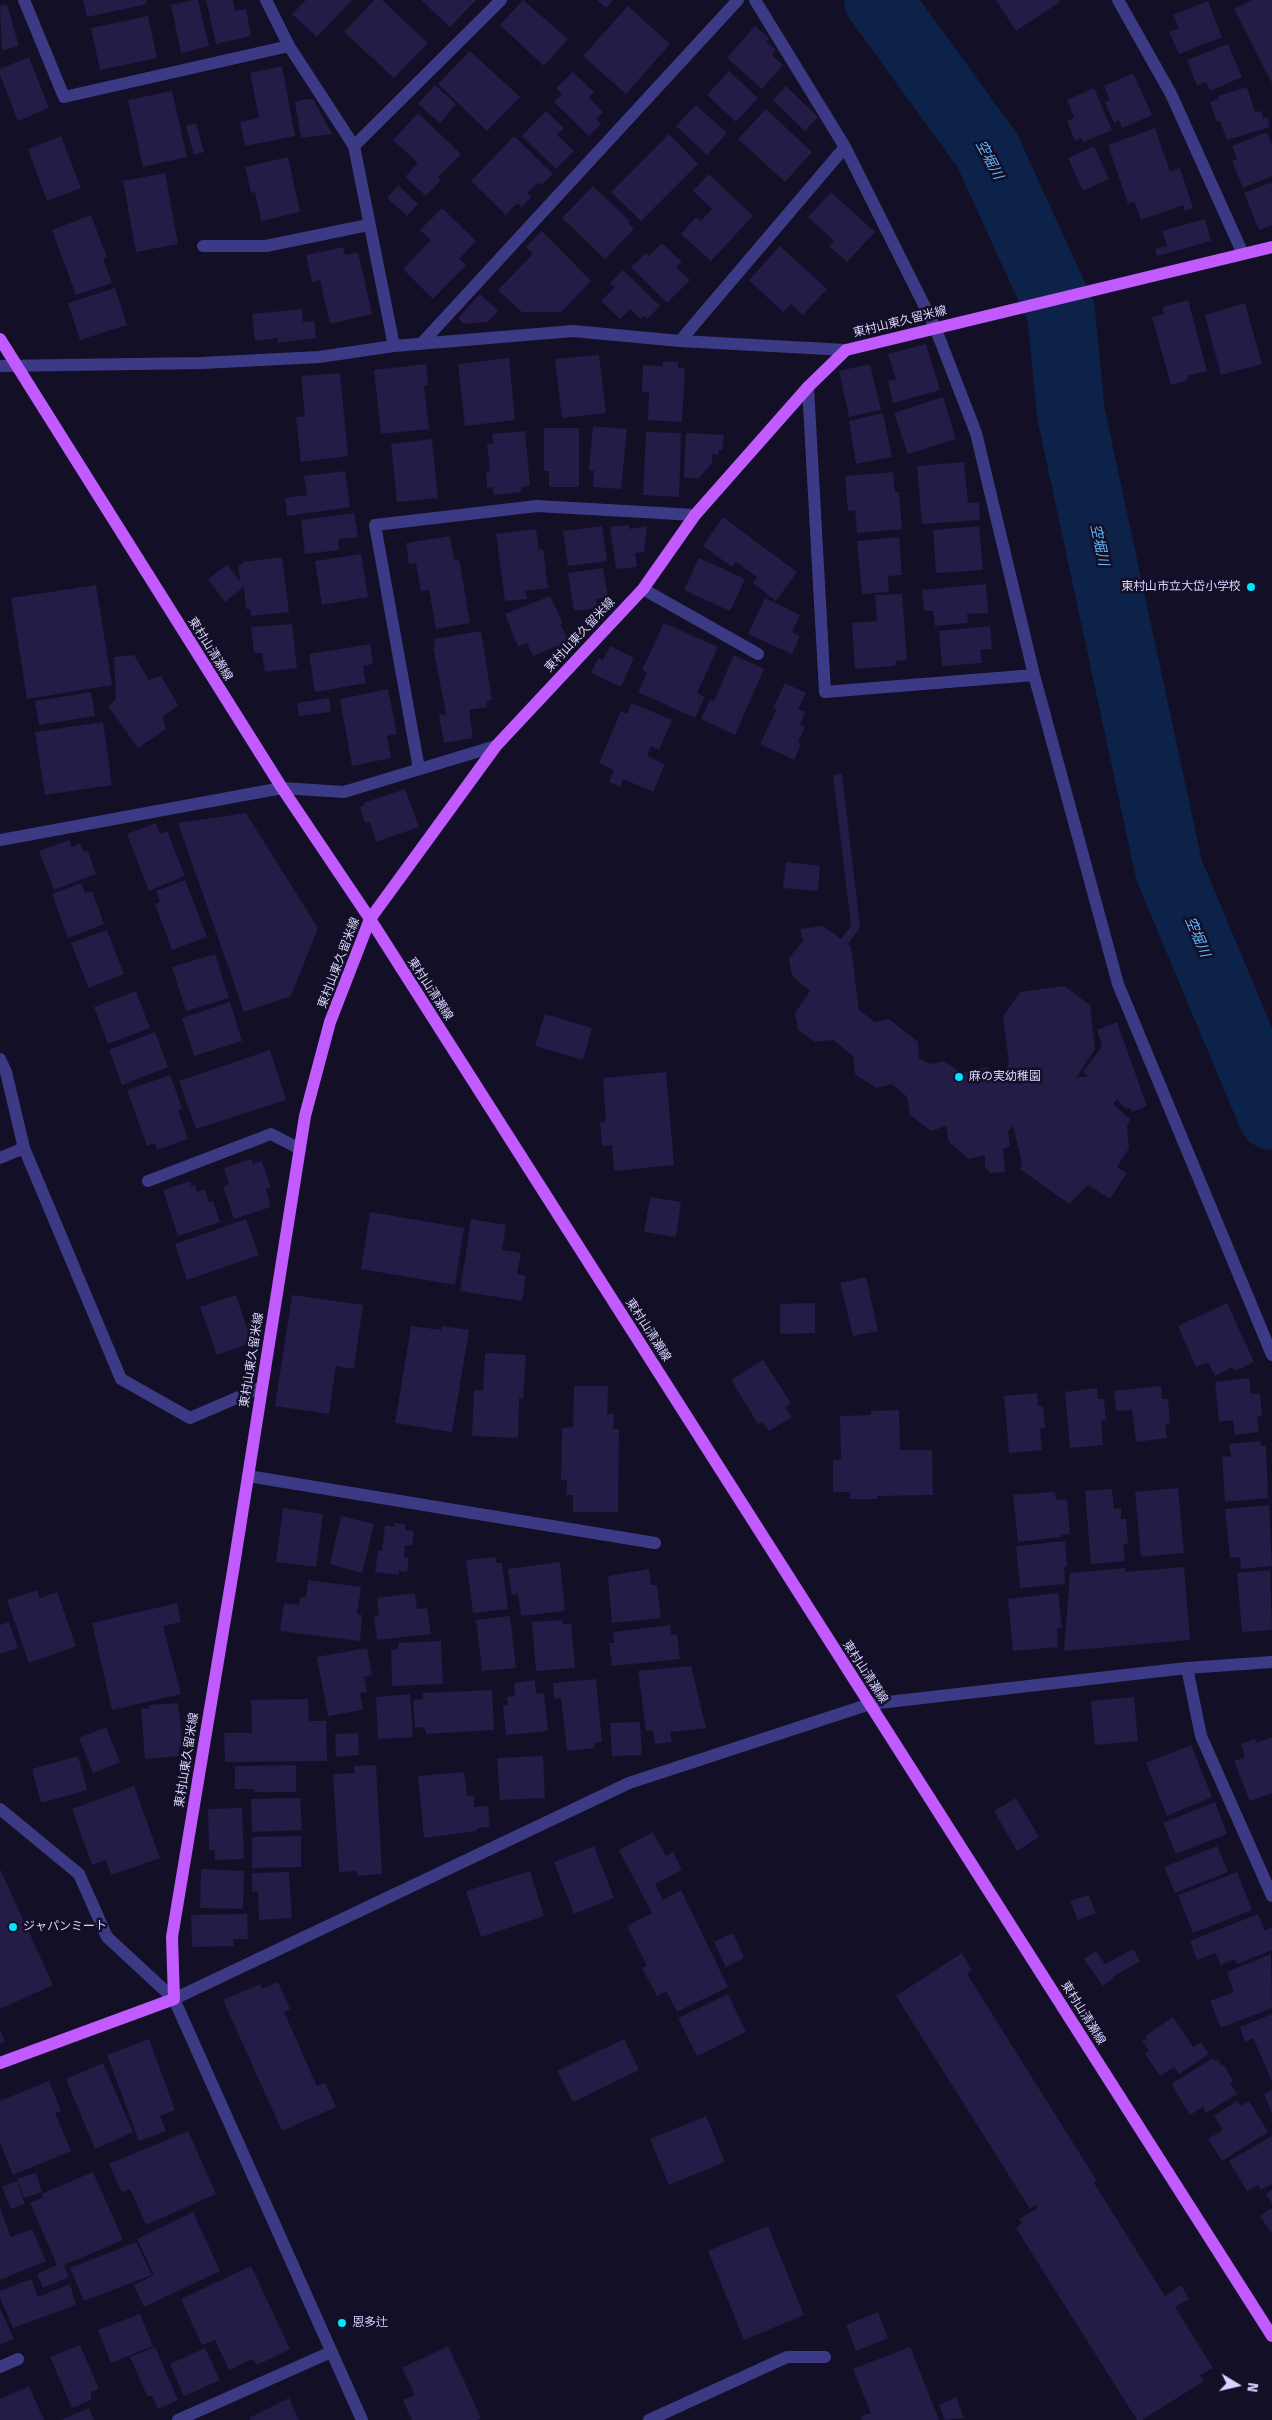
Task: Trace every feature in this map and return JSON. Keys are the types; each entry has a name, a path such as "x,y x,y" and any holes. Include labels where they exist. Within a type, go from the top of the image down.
{"main road":[{"name":"東村山東久留米線","path":"174,1999 172,1937 305,1116 330,1022 370,919 496,746 642,589 695,515 808,387 846,350 1272,247"},
{"name":"東村山清瀬線","path":"0,339 282,788 370,919 1272,2336"},
{"path":"0,2063 174,1999"}],"street":[{"path":"24,0 64,97 288,46"},
{"path":"266,0 288,46 354,146 368,225 394,346"},
{"path":"354,146 501,0"},
{"path":"421,344 738,0"},
{"path":"756,0 845,147 937,327 976,433 1034,675 1118,984 1272,1355"},
{"path":"1118,0 1171,94 1243,254"},
{"path":"680,341 845,147"},
{"path":"203,246 266,246 368,225"},
{"path":"0,366 202,363 300,358 394,346 573,331 680,341 846,350"},
{"path":"808,387 824,692 1034,675"},
{"path":"419,768 375,525 537,506 695,515"},
{"path":"642,589 758,654"},
{"path":"0,840 282,788 344,792 496,746"},
{"path":"0,1058 6,1072 24,1148 121,1379 190,1418 262,1387"},
{"path":"148,1181 271,1134 300,1149"},
{"path":"0,1158 24,1148"},
{"path":"248,1476 656,1543"},
{"path":"174,1999 630,1783 870,1704 1188,1668 1272,1662"},
{"path":"1188,1668 1201,1736 1268,1877 1272,1896"},
{"path":"0,1809 78,1874 107,1937 174,1999 362,2420"},
{"path":"178,2420 332,2352"},
{"path":"649,2420 787,2357 825,2357"},
{"path":"0,2367 18,2359"}],"building":[{"path":"83,0 146,0 147,4 87,17"},
{"path":"198,0 209,46 181,53 171,5"},
{"path":"206,0 233,0 235,11 246,9 251,36 216,44"},
{"path":"306,0 352,0 317,37 292,14"},
{"path":"374,0 382,0 428,43 394,78 344,32"},
{"path":"421,0 476,0 450,27"},
{"path":"523,0 568,39 544,66 500,25"},
{"path":"597,0 613,0 606,8"},
{"path":"996,0 1059,0 1060,2 1016,31"},
{"path":"1252,0 1272,0 1272,83 1234,9"},
{"path":"1208,1 1222,37 1179,54 1169,32 1179,28 1173,15"},
{"path":"7,4 18,46 2,51 0,6"},
{"path":"628,6 670,44 626,94 583,56"},
{"path":"148,16 157,58 100,70 91,28"},
{"path":"755,26 769,38 766,42 776,50 772,55 783,65 762,89 727,58"},
{"path":"1228,44 1242,77 1210,91 1206,82 1197,86 1187,60"},
{"path":"470,51 520,97 487,131 438,84"},
{"path":"29,57 49,108 18,121 0,75 0,69"},
{"path":"282,66 295,136 245,146 240,122 259,118 250,73"},
{"path":"729,71 758,98 736,122 707,95"},
{"path":"573,72 594,92 589,98 603,112 596,119 601,124 589,136 554,102 562,94 556,88"},
{"path":"1133,73 1152,115 1122,128 1119,120 1114,123 1105,102 1110,100 1104,86"},
{"path":"435,85 456,104 440,123 418,104"},
{"path":"786,86 818,117 805,131 773,100"},
{"path":"1247,87 1255,112 1261,111 1263,119 1267,117 1270,127 1227,140 1220,121 1217,122 1210,102 1219,99 1218,96"},
{"path":"1094,88 1112,130 1083,142 1081,138 1075,141 1067,121 1074,118 1067,100"},
{"path":"172,91 187,157 143,167 128,100"},
{"path":"313,99 332,134 301,138 295,102"},
{"path":"696,105 727,133 707,155 676,126"},
{"path":"766,109 812,152 785,182 738,139"},
{"path":"546,111 564,128 557,135 574,151 556,169 522,136"},
{"path":"418,113 461,154 438,177 441,180 426,196 405,177 418,163 393,140"},
{"path":"196,123 204,152 194,155 186,126"},
{"path":"1155,128 1170,171 1180,168 1193,208 1185,211 1183,205 1141,220 1134,201 1128,204 1108,145"},
{"path":"1267,132 1272,145 1272,176 1243,188 1232,161 1237,159 1232,146"},
{"path":"669,134 698,164 641,221 611,192"},
{"path":"61,136 81,188 47,201 28,149"},
{"path":"514,136 553,174 541,185 538,183 527,193 531,197 522,207 517,203 506,215 471,181"},
{"path":"1094,146 1109,179 1083,191 1068,158"},
{"path":"288,157 300,212 261,221 255,192 251,193 245,167"},
{"path":"165,173 178,244 136,252 123,181"},
{"path":"709,174 753,216 711,261 681,234 696,217 701,221 712,209 693,191"},
{"path":"1272,182 1272,225 1259,230 1244,193"},
{"path":"398,185 418,204 407,216 387,198"},
{"path":"593,186 630,221 628,223 634,229 605,259 562,218"},
{"path":"831,192 875,232 847,262 829,246 834,241 808,217"},
{"path":"442,208 476,241 459,259 466,265 433,299 403,269 431,240 420,230"},
{"path":"91,215 107,257 103,259 112,283 76,295 52,230"},
{"path":"1205,219 1211,241 1157,256 1155,249 1167,246 1162,231"},
{"path":"542,231 591,281 561,312 522,312 498,290 533,254 526,247"},
{"path":"662,243 682,262 676,267 690,280 667,303 631,267 646,253 649,256"},
{"path":"780,246 827,289 803,315 791,304 783,312 749,280"},
{"path":"343,247 345,255 358,252 372,314 330,324 320,280 312,282 306,255"},
{"path":"623,270 660,306 647,319 644,316 641,319 630,309 620,319 601,301 615,287 610,283"},
{"path":"115,288 127,325 80,340 68,303"},
{"path":"480,294 498,311 488,322 464,324 458,318"},
{"path":"1188,300 1207,371 1187,376 1188,380 1171,385 1152,317 1164,314 1162,307"},
{"path":"1245,303 1262,364 1221,375 1205,315"},
{"path":"302,309 303,322 314,321 316,338 278,343 277,338 255,341 252,314"},
{"path":"926,344 940,390 893,403 888,381 896,379 888,354"},
{"path":"599,355 606,413 562,418 555,359"},
{"path":"509,358 515,420 465,426 458,364"},
{"path":"663,361 678,362 678,368 685,368 682,422 648,420 649,393 642,392 643,365 663,366"},
{"path":"426,364 428,385 424,386 429,429 381,434 374,370"},
{"path":"870,364 881,410 849,417 839,371"},
{"path":"340,373 348,456 301,462 296,417 305,416 301,376"},
{"path":"943,397 956,439 908,454 894,413"},
{"path":"883,413 892,457 856,464 849,421"},
{"path":"593,426 627,429 621,489 593,487 594,471 589,470"},
{"path":"544,428 579,428 579,487 549,487 549,471 544,471"},
{"path":"525,431 530,486 521,487 522,492 494,495 493,487 487,488 486,472 490,471 487,444 493,443 492,434"},
{"path":"646,432 681,433 679,497 643,495"},
{"path":"686,433 724,435 722,450 719,450 718,455 712,454 712,463 699,478 684,478"},
{"path":"432,439 438,498 397,502 391,444"},
{"path":"964,462 968,503 979,502 980,520 922,524 917,466"},
{"path":"345,471 350,507 287,516 285,498 307,495 304,476"},
{"path":"893,472 895,492 899,492 902,529 857,533 855,510 848,511 845,476"},
{"path":"354,513 358,537 338,539 339,550 305,554 301,520"},
{"path":"723,517 797,572 776,601 753,583 757,577 736,562 732,567 703,546"},
{"path":"629,525 629,529 647,526 644,552 635,553 637,567 616,569 610,527"},
{"path":"602,526 607,561 568,566 563,531"},
{"path":"979,526 983,570 936,573 933,530"},
{"path":"536,529 539,550 543,549 548,588 525,591 527,599 505,601 496,534"},
{"path":"450,536 454,560 459,559 470,623 436,629 429,590 421,591 416,563 409,564 406,543"},
{"path":"899,537 902,575 888,576 889,592 862,594 857,541"},
{"path":"361,554 368,597 322,605 315,561"},
{"path":"282,557 289,612 251,616 250,609 246,609 244,587 225,602 208,579 227,565 240,581 238,565 243,564 242,562"},
{"path":"699,558 745,579 730,611 684,590"},
{"path":"603,568 608,597 596,599 598,608 574,611 568,573"},
{"path":"986,584 988,613 967,614 968,623 935,626 933,611 924,611 922,590"},
{"path":"96,585 112,685 27,699 11,598"},
{"path":"902,594 907,660 896,661 895,666 855,669 852,623 877,621 875,595"},
{"path":"550,596 563,623 560,624 569,641 533,656 527,643 518,647 505,614"},
{"path":"765,598 800,615 792,632 800,636 792,654 748,634"},
{"path":"664,623 718,647 697,693 705,697 695,718 638,692 647,673 642,670"},
{"path":"292,624 297,668 265,672 262,653 254,653 251,627"},
{"path":"990,626 992,649 980,650 982,663 942,666 939,631"},
{"path":"481,631 492,700 486,701 487,707 469,710 473,738 444,743 439,715 446,714 433,646 435,646 434,639"},
{"path":"370,644 373,664 363,666 366,683 315,692 309,654"},
{"path":"610,646 634,658 621,687 591,673 598,658 603,660"},
{"path":"134,655 149,680 161,676 178,705 163,717 166,729 138,748 108,706 116,699 114,657"},
{"path":"734,655 764,669 735,735 701,719 710,700 714,701"},
{"path":"785,683 806,693 798,709 805,712 800,725 805,727 798,742 801,744 794,760 760,744 777,709 773,708"},
{"path":"388,689 397,734 387,736 391,758 352,766 340,699"},
{"path":"91,692 95,716 39,725 35,701"},
{"path":"329,698 331,712 299,716 297,703"},
{"path":"632,703 672,720 659,750 651,746 647,756 665,764 653,792 623,779 620,787 609,782 614,770 599,763 621,711 627,714"},
{"path":"103,722 112,785 45,795 35,732"},
{"path":"842,774 860,927 848,944 851,946 859,1010 875,1022 889,1019 918,1042 919,1058 930,1064 944,1061 961,1073 988,1067 991,1070 1006,1069 1009,1063 1003,1017 1020,992 1064,986 1090,1005 1095,1049 1076,1078 1088,1076 1083,1072 1102,1046 1097,1030 1117,1022 1147,1106 1132,1112 1130,1108 1126,1109 1117,1099 1113,1104 1130,1119 1127,1127 1129,1148 1117,1167 1127,1173 1110,1199 1088,1185 1069,1204 1020,1169 1022,1163 1013,1126 1008,1131 1010,1146 1003,1149 1005,1172 991,1173 985,1168 985,1155 969,1159 949,1142 946,1126 931,1131 910,1115 907,1097 892,1084 876,1088 855,1074 853,1056 833,1040 815,1042 798,1030 795,1013 810,991 792,976 789,958 803,941 800,929 823,926 841,939 851,926 833,775"},
{"path":"405,789 419,827 376,842 370,822 365,823 360,807 364,805 363,803"},
{"path":"246,813 318,928 291,996 244,1012 178,823"},
{"path":"156,823 160,834 167,831 185,876 149,891 127,834"},
{"path":"69,840 72,847 80,843 84,852 88,851 96,874 54,890 39,851"},
{"path":"786,862 820,866 818,891 783,888"},
{"path":"185,880 207,937 172,950 155,904 160,902 156,891"},
{"path":"81,883 85,893 92,891 104,924 68,938 52,894"},
{"path":"107,930 124,974 89,988 71,943"},
{"path":"215,954 229,998 186,1011 172,967"},
{"path":"136,991 150,1028 108,1044 94,1007"},
{"path":"230,1002 242,1041 194,1056 182,1018"},
{"path":"545,1014 592,1028 583,1060 535,1046"},
{"path":"155,1032 168,1067 122,1085 109,1050"},
{"path":"270,1050 286,1100 196,1129 179,1081"},
{"path":"666,1072 674,1165 614,1171 612,1145 602,1146 600,1123 606,1121 603,1078"},
{"path":"170,1075 182,1108 178,1110 188,1139 157,1150 155,1143 147,1146 127,1090"},
{"path":"251,1159 253,1164 262,1161 271,1188 266,1189 271,1207 234,1219 223,1186 229,1184 224,1168"},
{"path":"190,1181 191,1186 195,1185 197,1192 205,1190 209,1202 213,1201 220,1222 178,1236 163,1190"},
{"path":"650,1197 681,1202 676,1237 644,1232"},
{"path":"370,1212 464,1228 455,1285 361,1269"},
{"path":"246,1219 259,1255 187,1280 175,1244"},
{"path":"471,1219 506,1225 502,1250 521,1253 517,1274 526,1276 522,1301 460,1291"},
{"path":"866,1277 878,1331 853,1336 840,1283"},
{"path":"236,1295 252,1343 217,1355 200,1307"},
{"path":"292,1295 363,1305 354,1369 336,1366 329,1414 275,1406"},
{"path":"815,1303 815,1333 780,1334 780,1304"},
{"path":"1227,1303 1254,1362 1235,1371 1233,1367 1215,1376 1208,1362 1196,1367 1178,1326"},
{"path":"411,1326 441,1330 442,1326 469,1330 452,1432 395,1423"},
{"path":"485,1353 526,1355 523,1399 519,1398 518,1438 472,1436 474,1390 483,1391"},
{"path":"763,1360 791,1403 785,1407 792,1417 769,1431 762,1422 758,1424 731,1380"},
{"path":"1249,1378 1251,1394 1260,1394 1262,1416 1257,1416 1259,1432 1235,1435 1233,1420 1219,1422 1215,1382"},
{"path":"574,1386 608,1386 607,1414 614,1414 613,1429 619,1429 618,1512 573,1512 573,1495 566,1495 567,1480 561,1480 562,1428 573,1427"},
{"path":"1161,1386 1162,1399 1168,1399 1170,1423 1165,1424 1167,1438 1136,1442 1132,1410 1116,1411 1114,1391"},
{"path":"1097,1388 1098,1399 1104,1399 1106,1420 1101,1421 1103,1445 1070,1448 1065,1392"},
{"path":"1037,1393 1038,1406 1043,1406 1045,1428 1040,1429 1042,1450 1009,1453 1004,1396"},
{"path":"899,1410 900,1450 932,1450 933,1495 877,1496 877,1499 850,1499 850,1492 833,1492 833,1460 841,1459 840,1416 871,1415 871,1411"},
{"path":"1261,1441 1261,1446 1266,1445 1268,1498 1225,1502 1222,1457 1231,1456 1229,1444"},
{"path":"1178,1488 1184,1553 1141,1557 1135,1492"},
{"path":"1112,1489 1114,1509 1121,1508 1121,1519 1126,1519 1128,1544 1123,1544 1125,1561 1091,1564 1085,1491"},
{"path":"1055,1492 1056,1500 1067,1499 1070,1534 1061,1535 1061,1537 1018,1542 1013,1495"},
{"path":"1269,1505 1272,1566 1241,1569 1240,1557 1230,1558 1225,1509"},
{"path":"283,1508 323,1514 316,1567 276,1562"},
{"path":"341,1516 374,1524 362,1573 330,1564"},
{"path":"394,1523 405,1524 405,1530 414,1531 412,1546 405,1545 404,1558 409,1558 407,1572 399,1571 399,1575 375,1572 378,1551 382,1551 385,1525 394,1527"},
{"path":"1065,1541 1067,1567 1064,1567 1065,1584 1020,1588 1016,1546"},
{"path":"496,1557 496,1563 502,1563 508,1609 473,1613 466,1560"},
{"path":"560,1562 565,1611 521,1616 518,1594 512,1595 508,1569"},
{"path":"1184,1567 1190,1640 1064,1651 1070,1573 1125,1568 1125,1572"},
{"path":"649,1569 651,1585 657,1585 661,1618 612,1623 608,1576"},
{"path":"1270,1570 1272,1630 1242,1632 1237,1573"},
{"path":"308,1580 361,1587 357,1614 362,1615 360,1641 280,1631 284,1603 299,1605 300,1597 306,1597"},
{"path":"37,1590 40,1598 57,1592 76,1646 29,1663 7,1600"},
{"path":"415,1593 417,1609 427,1608 431,1634 377,1640 374,1617 379,1616 377,1598"},
{"path":"1058,1593 1062,1627 1057,1628 1058,1647 1013,1651 1008,1599"},
{"path":"177,1603 181,1622 163,1626 181,1694 112,1710 92,1623"},
{"path":"510,1616 516,1668 482,1671 476,1620"},
{"path":"562,1620 562,1624 571,1624 575,1668 536,1671 532,1622"},
{"path":"9,1622 18,1648 0,1654 0,1625"},
{"path":"670,1625 671,1635 677,1634 680,1659 612,1666 609,1643 614,1643 613,1632"},
{"path":"441,1641 443,1684 392,1686 391,1650 398,1649 398,1643"},
{"path":"367,1648 372,1675 364,1677 367,1692 360,1693 363,1710 328,1716 317,1657"},
{"path":"691,1666 706,1728 670,1732 672,1742 655,1744 653,1730 646,1731 638,1671"},
{"path":"596,1679 602,1742 594,1743 594,1748 567,1751 561,1698 554,1699 553,1683"},
{"path":"535,1680 536,1694 544,1693 548,1731 506,1735 503,1705 508,1705 507,1697 515,1696 514,1683"},
{"path":"492,1690 494,1730 426,1734 424,1727 415,1728 413,1700 423,1699 423,1693"},
{"path":"410,1694 413,1737 378,1739 376,1697"},
{"path":"1134,1697 1138,1741 1095,1745 1091,1701"},
{"path":"308,1699 309,1721 326,1721 327,1761 225,1762 224,1733 252,1733 251,1700"},
{"path":"178,1703 183,1746 179,1748 179,1756 145,1759 141,1709 149,1708 149,1705"},
{"path":"640,1722 642,1755 612,1756 610,1723"},
{"path":"106,1727 120,1762 93,1773 79,1738"},
{"path":"358,1733 359,1755 336,1757 335,1734"},
{"path":"1272,1737 1272,1793 1250,1801 1234,1761 1245,1757 1241,1744 1255,1739 1256,1743"},
{"path":"1191,1745 1212,1797 1167,1816 1146,1763"},
{"path":"78,1756 87,1790 41,1803 32,1769"},
{"path":"543,1756 545,1798 500,1800 497,1758"},
{"path":"296,1765 296,1792 254,1792 254,1789 235,1789 235,1766"},
{"path":"376,1765 382,1874 357,1876 357,1871 339,1872 333,1774 355,1773 354,1766"},
{"path":"464,1772 467,1796 474,1796 474,1807 488,1806 490,1827 477,1828 477,1831 424,1838 418,1776"},
{"path":"134,1786 160,1858 111,1875 106,1860 92,1865 72,1809"},
{"path":"300,1798 302,1830 252,1832 251,1799"},
{"path":"1016,1798 1039,1837 1017,1851 994,1811"},
{"path":"1215,1802 1227,1834 1176,1854 1163,1823"},
{"path":"242,1808 244,1859 215,1860 215,1850 209,1850 208,1809"},
{"path":"653,1832 666,1856 673,1852 682,1870 655,1884 663,1900 681,1890 728,1987 677,2012 666,1991 657,1996 642,1968 647,1966 627,1926 652,1913 619,1850"},
{"path":"301,1836 301,1867 252,1868 252,1837"},
{"path":"594,1846 614,1898 574,1914 554,1862"},
{"path":"1217,1846 1228,1872 1175,1893 1164,1867"},
{"name":"ジャパンミート","path":"0,1869 53,1985 0,2009"},
{"path":"201,1869 244,1871 243,1909 200,1908"},
{"path":"530,1871 544,1916 481,1937 466,1891"},
{"path":"289,1872 292,1918 259,1920 258,1891 252,1892 252,1873"},
{"path":"1237,1872 1252,1910 1193,1933 1178,1895"},
{"path":"1089,1895 1096,1913 1078,1920 1070,1901"},
{"path":"247,1914 248,1939 233,1939 234,1946 192,1947 191,1915"},
{"path":"1258,1914 1265,1931 1272,1927 1272,1950 1237,1964 1235,1959 1221,1965 1215,1953 1197,1960 1190,1941"},
{"path":"733,1933 744,1958 726,1967 714,1942"},
{"path":"1133,1949 1140,1961 1113,1977 1103,1986 1084,1959 1096,1951 1105,1964"},
{"path":"962,1953 972,1970 967,1974 1097,2181 1094,2183 1165,2296 1181,2285 1189,2299 1175,2307 1213,2368 1200,2375 1204,2381 1142,2420 1137,2420 1016,2228 1022,2223 1019,2219 1038,2208 1036,2205 1030,2209 896,1996"},
{"path":"1271,1954 1272,2008 1221,2028 1210,2001 1234,1992 1227,1972"},
{"path":"278,1982 290,2009 284,2012 317,2086 325,2083 336,2107 282,2131 223,2000 260,1984 262,1989"},
{"path":"728,1994 746,2032 697,2056 678,2018"},
{"path":"1272,2014 1272,2081 1253,2038 1245,2042 1240,2027"},
{"path":"1173,2017 1193,2047 1201,2042 1209,2054 1179,2074 1174,2067 1160,2076 1145,2054 1149,2051 1142,2041 1147,2039 1145,2036"},
{"path":"0,2029 5,2042 0,2044"},
{"path":"149,2039 175,2110 160,2116 166,2131 139,2141 107,2055"},
{"path":"624,2039 639,2070 573,2102 557,2071"},
{"path":"1213,2058 1215,2061 1218,2059 1222,2066 1224,2065 1233,2081 1230,2083 1237,2094 1206,2113 1203,2107 1190,2115 1173,2087 1173,2083"},
{"path":"103,2063 133,2132 95,2149 66,2079"},
{"path":"49,2081 61,2111 55,2113 71,2151 13,2175 0,2143 0,2101"},
{"path":"1272,2090 1272,2113 1264,2094"},
{"path":"1237,2101 1240,2106 1249,2101 1268,2132 1222,2161 1208,2139 1223,2130 1214,2116"},
{"path":"706,2116 725,2162 669,2185 650,2139"},
{"path":"188,2131 216,2194 146,2225 130,2189 122,2193 109,2164"},
{"path":"1272,2136 1272,2184 1261,2190 1258,2185 1247,2191 1229,2161"},
{"path":"93,2172 123,2240 64,2265 69,2277 43,2288 37,2274 57,2265 30,2203 43,2197 41,2194"},
{"path":"36,2173 42,2192 24,2198 17,2179"},
{"path":"17,2181 25,2204 11,2209 2,2187"},
{"path":"1272,2190 1272,2204 1266,2194"},
{"path":"0,2208 11,2237 32,2229 46,2261 0,2280"},
{"path":"1272,2208 1272,2234 1260,2216"},
{"path":"193,2212 220,2271 144,2307 134,2285 154,2275 137,2239"},
{"path":"768,2226 804,2315 744,2340 708,2251"},
{"path":"136,2242 152,2275 84,2301 70,2268"},
{"path":"251,2266 290,2349 257,2365 252,2359 229,2370 215,2340 202,2345 181,2299"},
{"path":"31,2279 38,2297 70,2284 76,2305 13,2328 0,2298 0,2291"},
{"path":"0,2308 14,2339 0,2345"},
{"path":"878,2312 888,2338 856,2351 846,2325"},
{"path":"140,2314 153,2346 111,2363 98,2330"},
{"path":"80,2345 99,2389 91,2392 91,2400 72,2408 50,2357"},
{"path":"448,2346 481,2418 477,2420 412,2420 403,2400 415,2395 402,2368"},
{"path":"155,2347 178,2400 158,2409 152,2396 147,2396 130,2357"},
{"path":"910,2347 939,2420 862,2420 860,2417 871,2413 853,2369"},
{"path":"205,2348 220,2380 184,2396 170,2364"},
{"path":"29,2386 44,2420 0,2420 0,2399"},
{"path":"956,2397 964,2418 945,2420 939,2405"},
{"path":"289,2398 299,2420 250,2420 249,2418"},
{"path":"89,2408 94,2420 61,2420"}],"waterway":[{"name":"空堀川","path":"878,0 987,150 1061,312 1071,414 1169,870 1272,1116"}],"place":[{"name":"東村山市立大岱小学校","path":"1251,587"},
{"name":"麻の実幼稚園","path":"959,1077"},
{"name":"ジャパンミート","path":"13,1927"},
{"name":"恩多辻","path":"342,2323"}]}
